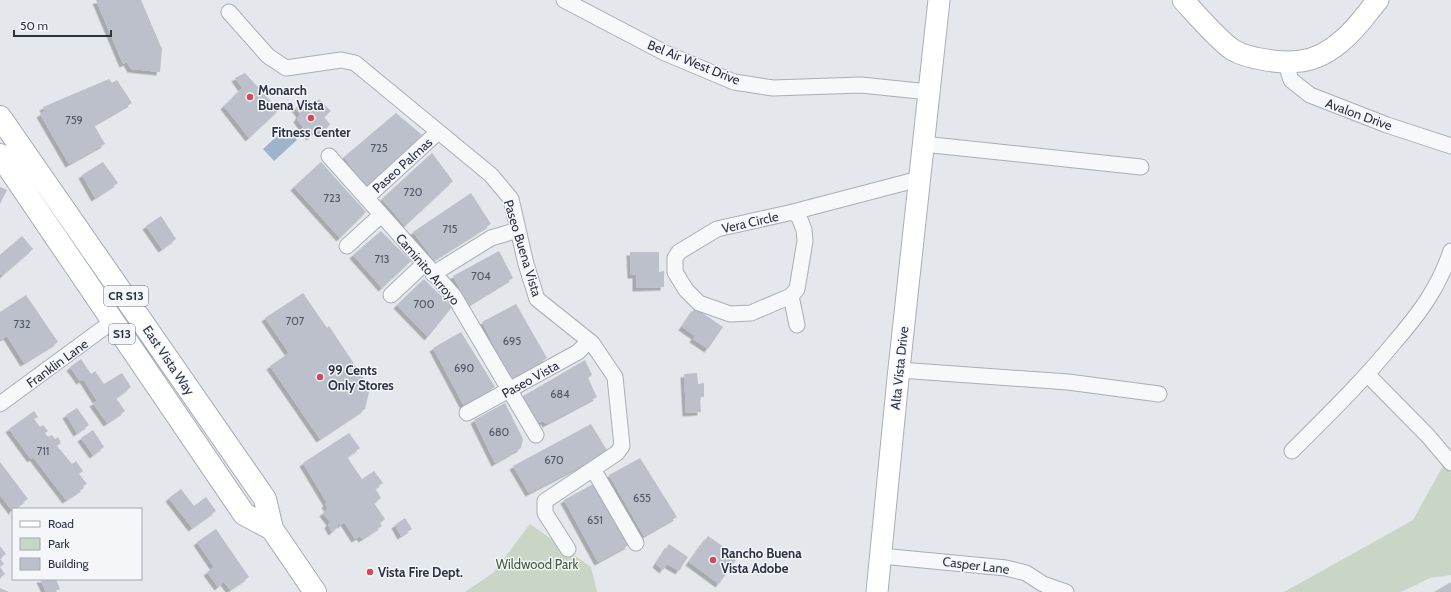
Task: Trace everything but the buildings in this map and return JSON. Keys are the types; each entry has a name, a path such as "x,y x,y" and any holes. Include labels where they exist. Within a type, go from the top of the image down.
{"main road":[{"name":"East Vista Way","path":"0,117 134,307 265,499 272,529 315,592"},
{"name":"East Vista Way","path":"0,155 244,514 272,529"},
{"path":"63,248 71,248 81,257 118,309 122,311 134,307"}],"street":[{"name":"Bel Air West Drive","path":"564,0 665,53 734,82 773,88 861,85 929,92"},
{"name":"Alta Vista Drive","path":"877,592 919,179 939,0"},
{"path":"1183,0 1232,49 1243,55 1286,61 1301,61 1328,51 1348,35 1378,0"},
{"name":"Paseo Buena Vista","path":"229,12 268,56 286,68 341,60 355,63 491,175 511,200 537,299 589,341 615,377 622,446 617,453 545,501 545,513 568,549"},
{"name":"Avalon Drive","path":"1286,61 1291,80 1310,95 1386,125 1451,146"},
{"name":"Paseo Palmas","path":"366,198 438,132"},
{"path":"923,144 1141,167"},
{"name":"Caminito Arroyo","path":"329,156 454,296 536,435"},
{"name":"Vera Circle","path":"793,212 799,217 804,230 805,241 797,290 791,296 751,313 730,314 699,303 686,290 675,272 675,258 679,252 717,229 793,212 919,179"},
{"path":"347,246 381,215"},
{"path":"391,295 429,269 490,238 518,230"},
{"path":"1292,451 1368,374 1418,315 1432,295 1443,274 1451,251"},
{"path":"791,296 797,325"},
{"name":"Franklin Lane","path":"0,404 113,321"},
{"name":"Paseo Vista","path":"467,413 578,352 589,341"},
{"path":"899,370 1068,382 1159,394"},
{"path":"1368,374 1428,436 1451,463"},
{"path":"594,469 636,543"},
{"name":"Casper Lane","path":"881,556 1006,568 1026,573 1043,584 1066,592"}],"green space":[{"path":"1444,464 1451,473 1451,575 1430,578 1401,592 1284,592 1413,520"},
{"name":"Wildwood Park","path":"530,524 591,567 597,592 465,592 493,573"}],"water":[{"path":"286,128 297,140 274,161 263,149"}],"place":[{"name":"Monarch Buena Vista","path":"250,97"},
{"name":"Fitness Center","path":"311,118"},
{"name":"99 Cents Only Stores","path":"320,377"},
{"name":"Rancho Buena Vista Adobe","path":"713,560"},
{"name":"Vista Fire Dept.","path":"370,572"}]}
